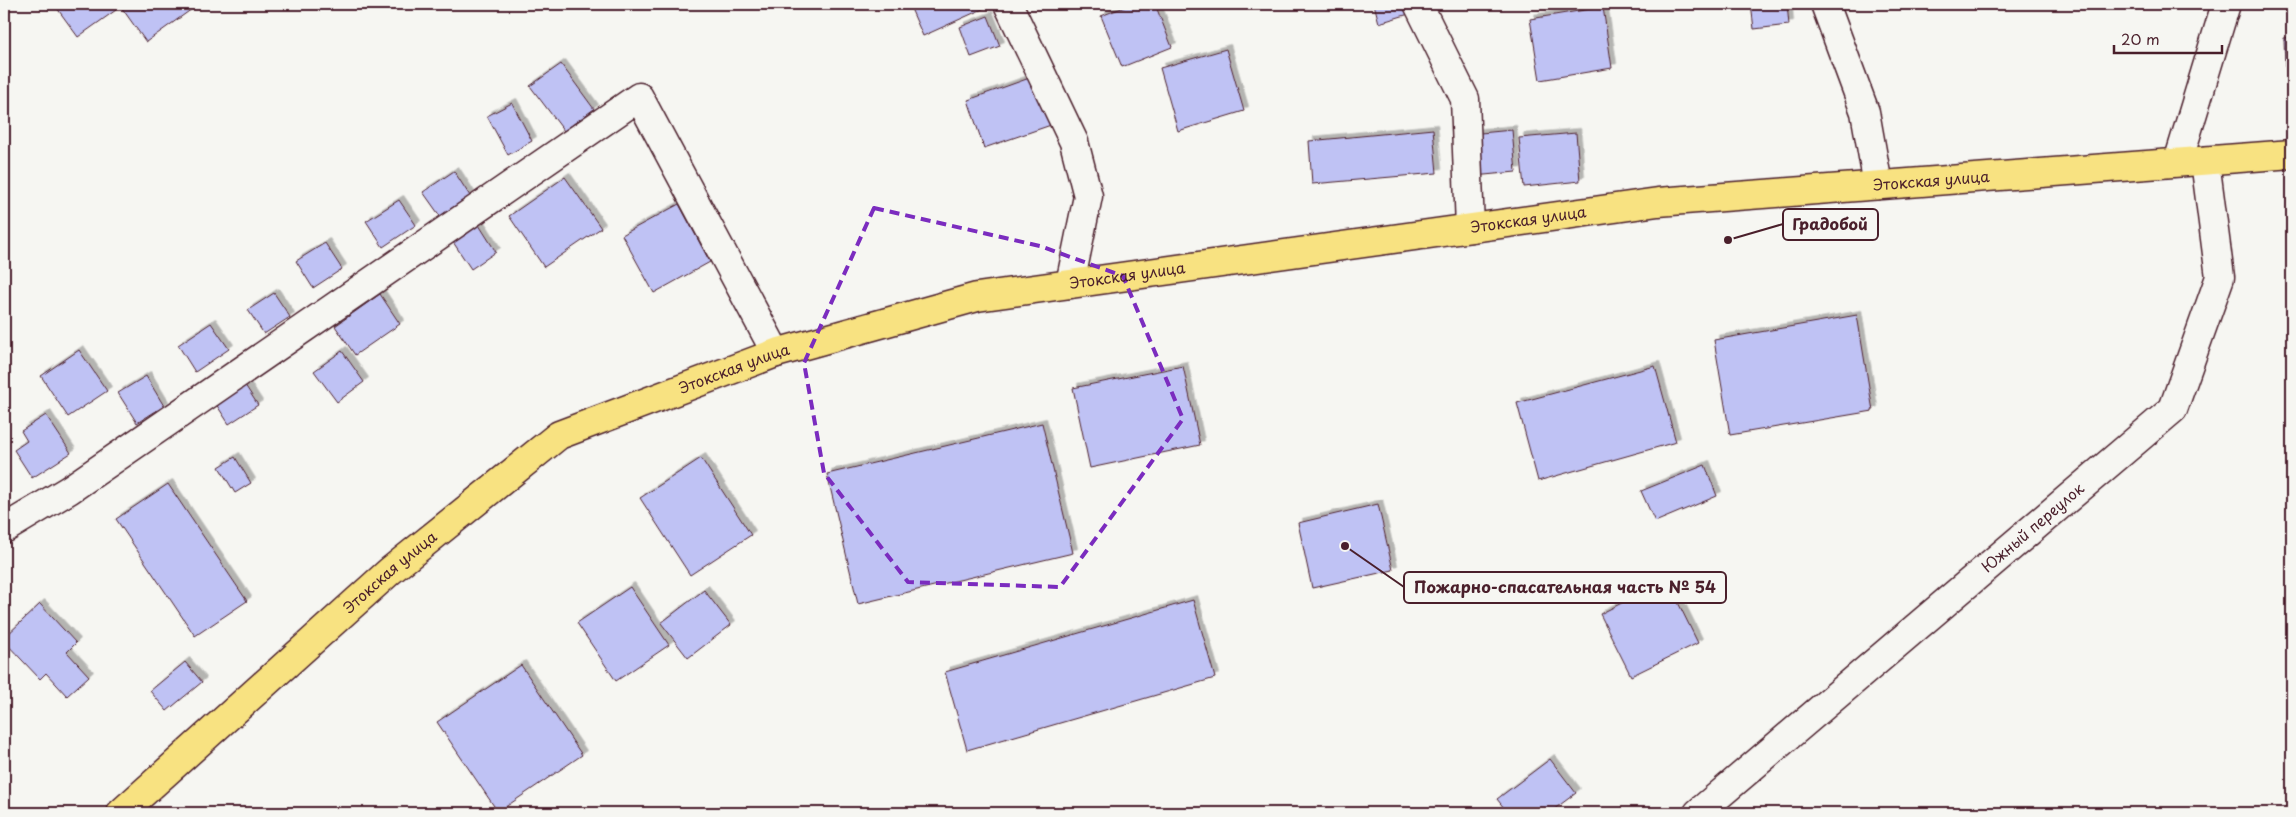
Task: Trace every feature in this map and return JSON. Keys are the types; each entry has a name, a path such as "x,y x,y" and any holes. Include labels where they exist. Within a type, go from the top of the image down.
{"main road":[{"name":"Этокская улица","path":"121,813 390,571 559,436 776,353 977,296 1658,202 2292,154"}],"street":[{"path":"1008,4 1074,142 1088,196 1070,284"},
{"path":"1418,4 1465,99 1470,228"},
{"path":"1825,4 1865,112 1878,185"},
{"path":"2178,162 2226,4"},
{"path":"4,529 77,485 639,97 776,353"},
{"name":"Южный переулок","path":"1698,813 2173,409 2220,277 2205,161"}],"highlighted area":[{"path":"874,208 1040,246 1123,276 1183,419 1060,587 908,582 824,473 804,363"}],"building":[{"path":"54,4 112,4 116,10 78,37"},
{"path":"119,4 188,4 192,9 146,42"},
{"path":"909,4 986,4 987,7 923,36"},
{"path":"1132,4 1155,4 1172,47 1122,67 1101,16"},
{"path":"1374,4 1406,4 1409,14 1379,23"},
{"path":"1751,4 1787,4 1789,25 1754,29"},
{"path":"1831,4 1874,4 1832,11"},
{"path":"1603,7 1612,68 1540,80 1530,19"},
{"path":"988,16 1000,46 971,57 960,27"},
{"path":"2292,37 2292,67 2285,67 2284,38"},
{"path":"1226,49 1244,111 1178,131 1160,68"},
{"path":"561,64 594,109 564,131 530,86"},
{"path":"1035,76 1051,125 984,148 968,100"},
{"path":"512,103 532,141 508,155 487,116"},
{"path":"1433,129 1437,173 1312,184 1309,141"},
{"path":"1512,130 1516,172 1474,176 1470,134"},
{"path":"1576,133 1580,181 1524,187 1519,138"},
{"path":"454,171 470,196 440,216 423,192"},
{"path":"565,177 601,228 544,267 509,216"},
{"path":"399,200 416,225 383,247 366,221"},
{"path":"679,204 710,262 654,293 622,235"},
{"path":"479,225 496,252 471,269 453,242"},
{"path":"325,243 342,269 313,288 296,261"},
{"path":"274,293 290,317 264,334 248,310"},
{"path":"380,294 400,324 355,355 335,326"},
{"path":"1857,315 1873,411 1730,435 1714,340"},
{"path":"211,323 229,349 195,372 178,345"},
{"path":"79,350 107,391 68,417 41,376"},
{"path":"342,351 364,382 337,402 314,371"},
{"path":"1183,366 1200,445 1090,468 1073,388"},
{"path":"1655,366 1676,442 1538,481 1517,403"},
{"path":"146,376 164,406 137,423 118,393"},
{"path":"243,382 258,405 229,424 214,401"},
{"path":"46,415 71,453 32,478 14,450 27,441 21,431"},
{"path":"1042,423 1073,553 858,604 827,474"},
{"path":"235,457 251,483 235,493 219,467"},
{"path":"701,458 751,535 690,575 640,498"},
{"path":"1705,465 1717,496 1655,522 1641,491"},
{"path":"168,484 247,601 195,636 116,519"},
{"path":"1378,504 1393,570 1312,588 1298,523"},
{"path":"1667,580 1698,643 1631,676 1600,614"},
{"path":"630,587 669,645 616,681 577,623"},
{"path":"704,590 731,625 688,658 661,623"},
{"path":"1193,600 1215,678 967,750 945,672"},
{"path":"40,604 76,643 67,652 89,676 67,696 46,673 40,679 4,641 4,638"},
{"path":"185,662 202,682 167,711 150,691"},
{"path":"521,665 582,755 498,812 437,722"},
{"path":"1550,759 1576,793 1549,813 1508,813 1497,799"}],"place":[{"name":"Градобой","path":"1728,240"},
{"name":"Пожарно-спасательная часть № 54","path":"1345,546"}]}
